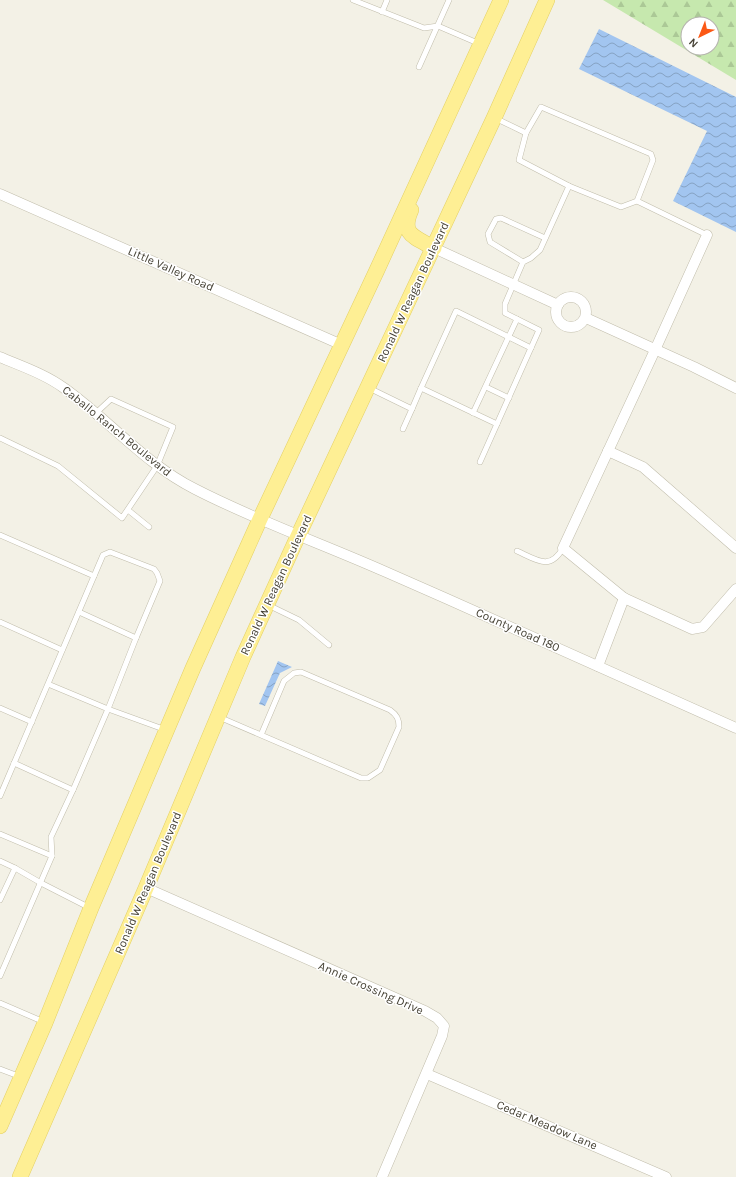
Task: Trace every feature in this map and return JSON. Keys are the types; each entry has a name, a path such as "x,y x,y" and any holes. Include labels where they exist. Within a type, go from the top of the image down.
{"main road":[{"path":"0,1126 22,1078 91,908 193,668 260,519 428,161 501,0"},
{"name":"Ronald W Reagan Boulevard","path":"20,1177 267,605 434,248 547,0"},
{"path":"428,161 422,187 409,214 406,224 408,231 411,234 434,248"}],"street":[{"name":"Little Valley Road","path":"0,194 342,345"},
{"path":"707,235 563,548 624,598 692,629 703,627 736,589"},
{"path":"434,248 558,305"},
{"path":"569,297 578,299 585,305 586,318 579,326 574,328 560,324 556,315 558,305 564,299 569,297"},
{"path":"586,318 694,367 736,388"},
{"name":"Caballo Ranch Boulevard","path":"0,357 61,386 96,413 132,446 157,466 178,480 196,490 298,536"},
{"path":"608,451 643,467 736,548"},
{"name":"County Road 180","path":"298,536 391,574 736,728"},
{"path":"598,666 624,598"},
{"name":"Annie Crossing Drive","path":"146,888 418,1008 437,1018 444,1026 442,1036 427,1074 382,1177"},
{"name":"Cedar Meadow Lane","path":"427,1074 666,1177"}],"lane":[{"path":"353,0 424,28 438,26 481,44"},
{"path":"382,12 387,0"},
{"path":"419,67 449,0"},
{"path":"541,107 651,154 653,160 636,201 621,207 569,186 520,160 526,133 541,107"},
{"path":"494,118 526,133"},
{"path":"480,462 539,330 506,313 505,304 523,262 531,258 540,250 569,186"},
{"path":"636,201 707,235"},
{"path":"523,262 490,242 488,234 496,219 501,218 545,238"},
{"path":"403,429 456,311 531,348"},
{"path":"473,413 517,319"},
{"path":"486,387 509,398"},
{"path":"368,388 412,409"},
{"path":"421,388 497,424"},
{"path":"0,438 58,466 122,518 157,466 174,427 111,400 96,413"},
{"path":"128,510 149,527"},
{"path":"0,535 94,576"},
{"path":"517,551 540,561 550,562 557,557 563,548"},
{"path":"0,794 103,555 110,552 154,569 158,573 160,581 74,790 51,837 52,856 0,976"},
{"path":"267,605 299,620 329,645"},
{"path":"79,612 136,638"},
{"path":"0,622 62,650"},
{"path":"218,717 260,735 361,778 368,778 380,770 399,727 399,721 396,715 390,710 301,672 294,673 284,681 260,735"},
{"path":"48,684 108,709 166,730"},
{"path":"0,708 32,722"},
{"path":"14,764 74,790"},
{"path":"0,834 52,856"},
{"path":"0,860 41,883 91,908"},
{"path":"0,900 15,868"},
{"path":"0,1003 45,1023"},
{"path":"0,1069 22,1078"}],"green space":[{"path":"603,0 736,0 736,80 696,56 720,56 720,16 680,16 680,46"}],"water":[{"path":"599,29 736,97 736,232 673,201 707,131 579,69"},
{"path":"278,661 292,667 280,673 265,706 259,704"}]}
